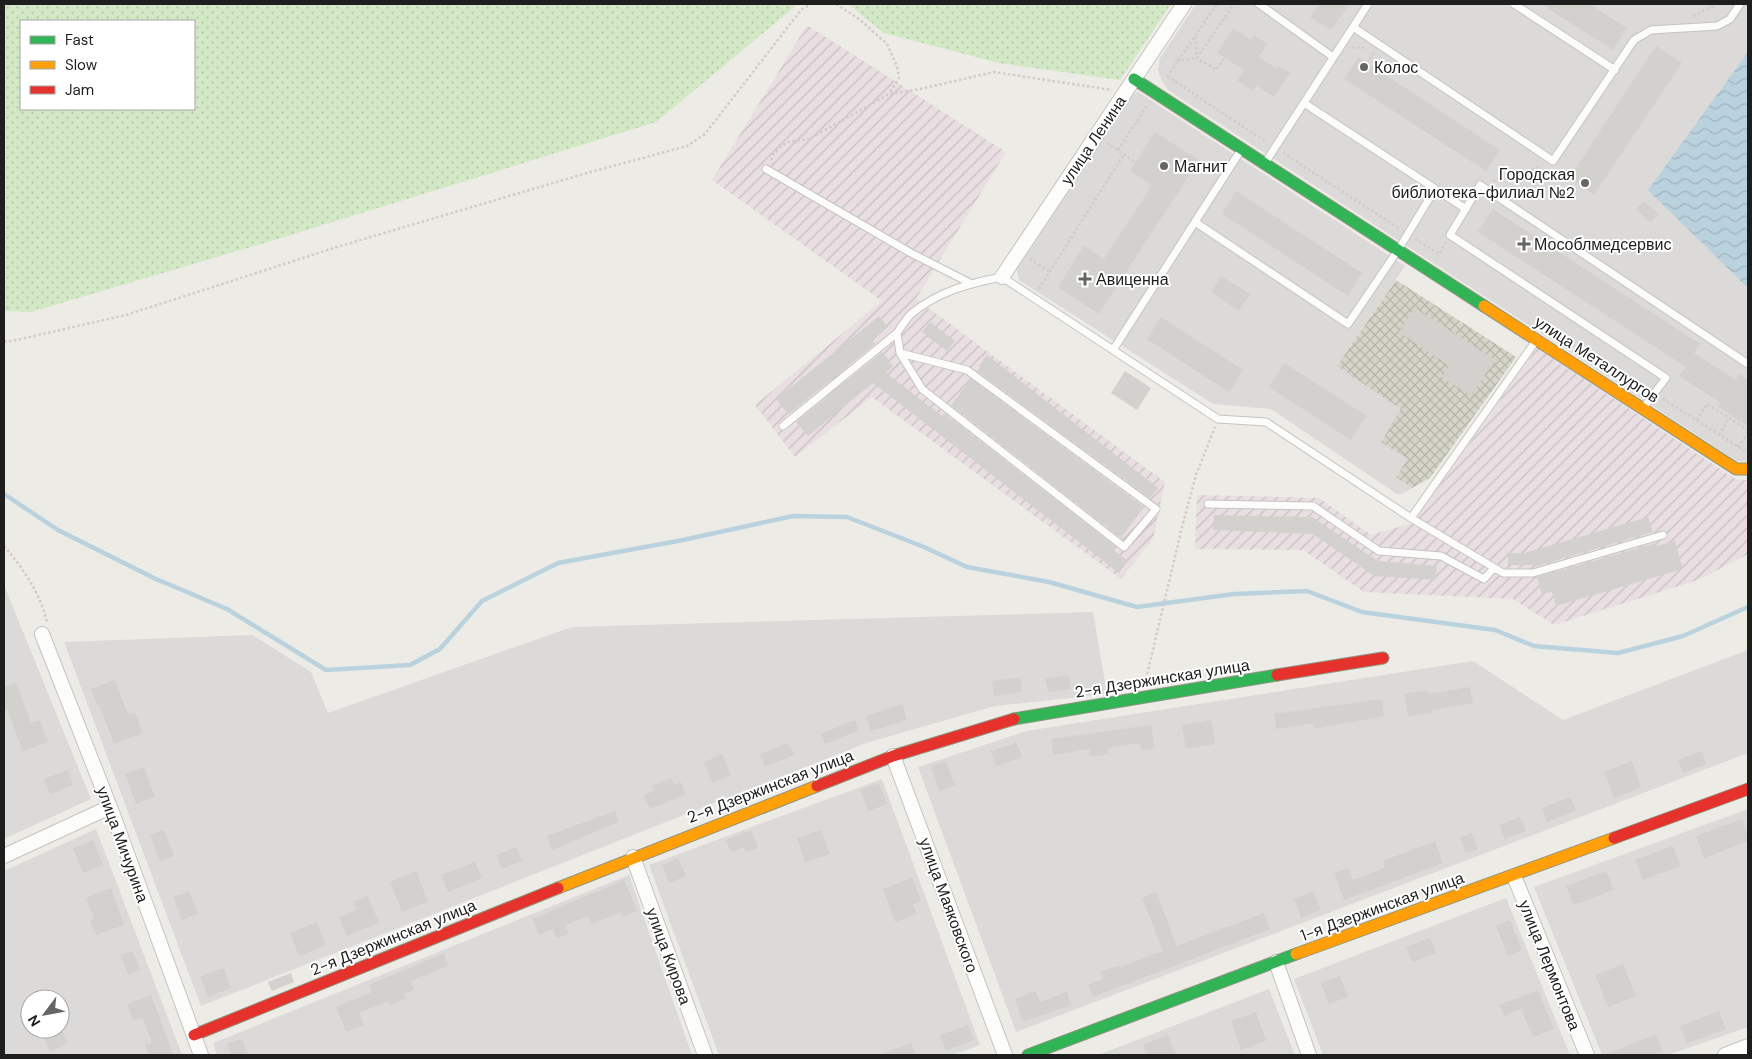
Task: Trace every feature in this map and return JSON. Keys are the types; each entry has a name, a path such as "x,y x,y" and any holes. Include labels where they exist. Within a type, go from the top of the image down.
{"street":[{"name":"улица Ленина","path":"1002,277 1184,4"},
{"name":"улица Металлургов","path":"1134,79 1709,451 1736,468 1748,469"},
{"name":"улица Мичурина","path":"42,634 110,807 202,1055"},
{"name":"2-я Дзержинская улица","path":"194,1035 632,857 894,756 1018,718 1383,658"},
{"name":"улица Маяковского","path":"894,756 1004,1055"},
{"name":"1-я Дзержинская улица","path":"1028,1055 1188,993 1514,876 1748,789"},
{"path":"4,856 110,807"},
{"name":"улица Кирова","path":"632,857 705,1055"},
{"name":"улица Лермонтова","path":"1514,876 1587,1055"},
{"path":"1276,962 1309,1055"},
{"path":"1725,1055 1748,1046"}],"lane":[{"path":"1259,4 1333,57"},
{"path":"1265,163 1368,4"},
{"path":"1514,4 1615,70"},
{"path":"1353,27 1553,161 1634,40 1651,30 1718,26 1730,19 1740,4"},
{"path":"1304,102 1466,209"},
{"path":"1113,350 1242,148"},
{"path":"766,169 911,253 970,283"},
{"path":"1643,408 1666,378 1450,235 1480,185 1748,364"},
{"path":"1195,222 1348,324 1398,250 1435,189"},
{"path":"783,426 897,333 910,315 935,298 970,283 1002,277 1218,419 1266,422 1411,518 1503,573 1533,573 1663,535"},
{"path":"897,333 900,353 922,389 1124,547 1156,509 967,370 900,353"},
{"path":"1411,518 1536,339"},
{"path":"1208,504 1312,506 1379,551 1441,556 1484,579 1494,568"}],"path":[{"path":"4,341 12,341 126,315 337,247 587,173 687,146 705,134 801,10 811,4"},
{"path":"836,4 859,19 888,44 897,66 899,78 889,94"},
{"path":"1118,150 1217,4"},
{"path":"1197,58 1234,4"},
{"path":"1195,35 1197,58"},
{"path":"1341,45 1376,49"},
{"path":"1177,61 1197,58 1216,70 1225,58"},
{"path":"766,169 774,152 788,142 809,139 889,94 994,72 1125,92"},
{"path":"1167,76 1439,254 1450,235"},
{"path":"1096,136 1135,162"},
{"path":"1034,298 1124,154"},
{"path":"1480,185 1553,161"},
{"path":"1019,252 1050,272"},
{"path":"1655,393 1748,453"},
{"path":"1697,420 1707,404 1730,418 1748,432 1738,447"},
{"path":"1709,451 1730,418"},
{"path":"1146,676 1196,475 1218,419"},
{"path":"4,546 31,581 41,602 47,620 46,628 42,634"}],"shaded area":[{"path":"1196,4 1748,4 1748,461 1737,461 1168,90 1158,70 1160,58"},
{"path":"807,25 1006,152 916,299 1165,482 1153,539 1121,579 872,397 795,457 755,405 882,301 712,180"},
{"path":"1138,92 1405,266 1338,365 1401,409 1408,460 1396,477 1412,488 1402,494 1397,494 1271,409 1213,404 1019,280 1017,269 1132,95"},
{"path":"1396,280 1516,357 1430,478 1412,488 1396,477 1408,459 1381,442 1401,409 1337,366"},
{"path":"1537,348 1737,480 1748,480 1748,554 1698,580 1554,625 1513,599 1364,592 1303,550 1195,549 1197,495 1319,498 1371,535 1413,523"},
{"path":"4,585 91,799 4,839"},
{"path":"1093,612 1107,694 995,706 866,743 201,1006 64,642 253,635 311,672 328,713 572,627"},
{"path":"1748,650 1748,753 1016,1032 918,767 1026,731 1473,661 1563,720"},
{"path":"882,779 980,1045 952,1055 719,1055 649,865"},
{"path":"1748,809 1748,1027 1668,1055 1602,1055 1534,887"},
{"path":"96,829 182,1055 4,1055 4,871"},
{"path":"629,875 692,1055 217,1055 213,1043"},
{"path":"1506,898 1570,1055 1323,1055 1294,979"},
{"path":"1269,989 1295,1055 1098,1055"}],"green space":[{"path":"4,4 798,4 656,122 271,241 31,312 4,311"},
{"path":"848,4 1171,4 1120,80 999,63 884,33"}],"water":[{"path":"1748,52 1748,288 1648,190"}],"building":[{"path":"1319,4 1349,4 1331,30 1310,17"},
{"path":"1541,4 1589,4 1627,28 1613,50"},
{"path":"1233,28 1251,40 1254,35 1267,44 1259,57 1277,69 1278,66 1290,73 1274,97 1256,85 1253,91 1237,80 1244,70 1217,53"},
{"path":"1656,46 1682,63 1594,195 1569,178"},
{"path":"1358,57 1500,150 1486,171 1344,79"},
{"path":"1155,132 1199,160 1099,314 1058,287 1084,246 1104,259 1152,185 1130,171"},
{"path":"1236,191 1362,273 1348,296 1222,214"},
{"path":"1644,201 1658,214 1650,223 1636,209"},
{"path":"1493,209 1700,344 1694,353 1736,380 1739,374 1748,380 1748,426 1718,407 1721,403 1679,376 1686,367 1478,232"},
{"path":"1221,276 1250,294 1239,311 1211,292"},
{"path":"1415,308 1495,360 1471,396 1442,377 1450,366 1399,332"},
{"path":"879,316 888,327 872,340 875,344 789,414 776,399"},
{"path":"1161,317 1243,370 1229,392 1147,339"},
{"path":"930,322 955,341 947,351 922,332"},
{"path":"882,352 893,366 886,373 942,416 944,413 1115,546 1112,549 1128,561 1119,573 873,383 808,436 796,422"},
{"path":"987,355 1158,488 1150,498 977,371"},
{"path":"1284,363 1367,416 1351,440 1269,387"},
{"path":"1125,371 1151,388 1137,410 1111,393"},
{"path":"971,379 1144,507 1121,538 951,405"},
{"path":"1214,515 1312,517 1378,561 1437,566 1435,580 1374,576 1313,534 1213,530"},
{"path":"1648,517 1653,532 1534,567 1534,565 1508,565 1508,553 1524,553"},
{"path":"1675,541 1683,569 1556,606 1552,592 1542,594 1537,577 1656,543 1657,546"},
{"path":"1069,675 1071,689 1048,692 1045,679"},
{"path":"1020,677 1022,692 994,696 992,681"},
{"path":"115,680 128,715 135,713 143,733 114,744 91,689"},
{"path":"16,682 31,723 40,720 48,742 23,751 7,710 4,711 4,687"},
{"path":"1470,687 1473,703 1431,710 1432,713 1408,717 1404,694 1428,690 1429,694"},
{"path":"1382,699 1384,716 1314,729 1313,723 1276,729 1274,714"},
{"path":"902,704 907,720 871,731 866,716"},
{"path":"855,720 859,730 825,744 821,734"},
{"path":"1211,720 1215,744 1186,749 1182,725"},
{"path":"1151,725 1155,748 1142,750 1140,743 1108,748 1109,754 1090,757 1089,749 1054,755 1051,739"},
{"path":"788,743 794,755 765,767 760,754"},
{"path":"1017,743 1022,757 996,766 991,751"},
{"path":"1702,751 1706,764 1683,773 1678,760"},
{"path":"722,754 731,775 712,783 704,762"},
{"path":"946,761 955,785 939,791 931,766"},
{"path":"1632,761 1641,787 1614,798 1604,772"},
{"path":"144,767 155,797 136,804 125,774"},
{"path":"68,770 73,785 50,794 44,779"},
{"path":"671,778 674,785 681,782 686,794 650,809 644,795 654,791 652,786"},
{"path":"879,783 887,804 868,811 860,790"},
{"path":"1570,797 1576,811 1547,822 1542,808"},
{"path":"615,811 619,822 552,850 547,836"},
{"path":"1520,817 1526,831 1505,839 1499,825"},
{"path":"1742,819 1748,841 1704,858 1696,836"},
{"path":"164,830 174,856 160,862 150,835"},
{"path":"751,830 758,848 746,852 744,847 731,852 726,840"},
{"path":"821,830 830,854 805,863 797,838"},
{"path":"1472,833 1478,849 1466,853 1460,837"},
{"path":"93,840 103,865 83,873 73,848"},
{"path":"1435,841 1443,863 1344,900 1334,873 1348,868 1353,880 1385,868 1383,861"},
{"path":"1673,846 1681,866 1643,880 1635,860"},
{"path":"516,847 522,861 502,869 496,855"},
{"path":"678,858 686,876 669,883 662,865"},
{"path":"475,862 482,878 448,892 441,875"},
{"path":"416,871 428,902 402,912 390,882"},
{"path":"1606,871 1614,890 1573,905 1566,886"},
{"path":"912,878 921,901 913,904 917,914 895,922 883,889"},
{"path":"624,880 637,911 623,917 621,912 591,924 588,916 565,925 569,934 556,938 553,929 539,935 532,919"},
{"path":"111,888 124,925 96,935 90,920 94,919 86,898"},
{"path":"189,891 198,914 182,920 173,897"},
{"path":"1313,891 1321,910 1301,918 1294,899"},
{"path":"1156,892 1177,946 1264,913 1270,929 1093,997 1088,985 1103,979 1100,972 1120,965 1121,967 1163,951 1142,898"},
{"path":"368,896 379,923 347,936 339,917 357,910 353,902"},
{"path":"1510,920 1522,950 1508,956 1496,926"},
{"path":"317,922 326,945 299,956 290,933"},
{"path":"1430,938 1436,953 1412,962 1406,947"},
{"path":"133,951 140,970 128,975 121,955"},
{"path":"444,953 448,966 411,981 414,990 404,994 406,999 390,1005 389,1001 359,1013 364,1025 346,1032 336,1007 372,992 369,985"},
{"path":"1623,964 1636,996 1608,1007 1595,975"},
{"path":"224,968 231,988 208,997 200,977"},
{"path":"291,973 294,982 272,991 268,982"},
{"path":"1340,976 1348,997 1329,1004 1321,983"},
{"path":"1538,990 1554,1029 1533,1037 1521,1009 1504,1016 1499,1005"},
{"path":"1036,991 1040,1002 1067,992 1071,1005 1023,1022 1015,999"},
{"path":"151,995 173,1055 149,1055 145,1045 152,1043 142,1017 133,1020 127,1004"},
{"path":"1719,1011 1726,1029 1687,1043 1680,1026"},
{"path":"1256,1012 1266,1041 1241,1050 1231,1021"},
{"path":"968,1025 974,1040 946,1050 940,1035"},
{"path":"1656,1034 1663,1052 1654,1055 1604,1055"},
{"path":"1168,1035 1175,1055 1147,1055 1143,1045"},
{"path":"44,1039 66,1039 68,1043 50,1052"},
{"path":"242,1039 248,1055 231,1055 227,1044"},
{"path":"911,1043 916,1055 881,1055 881,1054"}],"waterway":[{"path":"4,494 58,530 156,579 227,609 326,670 410,665 440,649 482,601 558,563 683,540 793,516 847,517 924,547 967,567 1049,582 1137,607 1234,594 1307,591 1362,612 1495,630 1534,646 1618,653 1683,636 1748,607"}],"traffic: fast":[{"path":"1134,79 1484,306"},
{"path":"1014,719 1277,675"},
{"path":"1028,1055 1296,954"}],"traffic: slow":[{"path":"1484,306 1736,469 1748,469"},
{"path":"558,888 817,786"},
{"path":"1296,954 1614,838"}],"traffic: jam":[{"path":"1277,675 1383,658"},
{"path":"817,786 893,756 1014,719"},
{"path":"1614,838 1748,789"},
{"path":"194,1035 558,888"}],"place":[{"name":"Колос","path":"1364,67"},
{"name":"Магнит","path":"1164,166"},
{"name":"Городская библиотека-филиал №2","path":"1585,183"},
{"name":"Мособлмедсервис","path":"1524,244"},
{"name":"Авиценна","path":"1085,279"}]}
